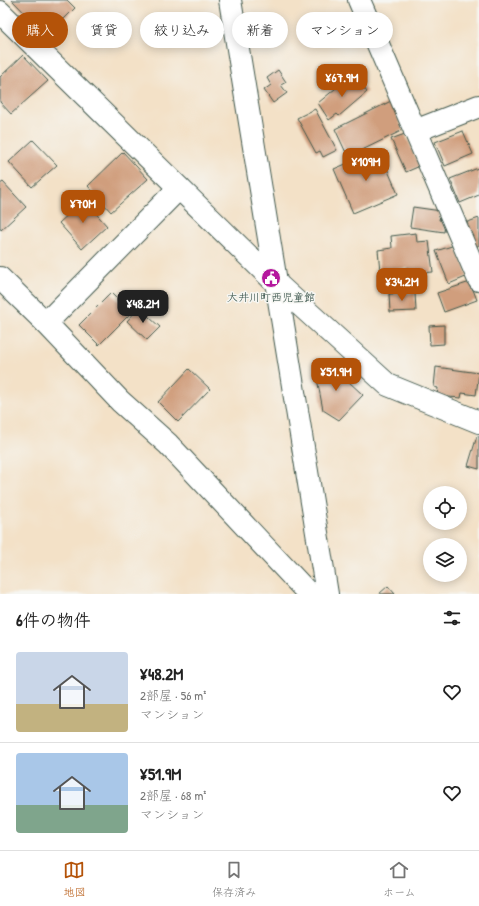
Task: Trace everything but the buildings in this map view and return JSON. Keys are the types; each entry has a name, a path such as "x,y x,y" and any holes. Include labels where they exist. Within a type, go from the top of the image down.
{"street":[{"path":"230,0 327,594"},
{"path":"360,0 479,280"},
{"path":"0,12 276,283 388,385 479,422"},
{"path":"416,131 479,106"},
{"path":"46,323 179,188"},
{"path":"0,278 46,323 120,401 168,444 309,594"}],"place":[{"name":"大井川町西児童館","path":"271,278"}]}
